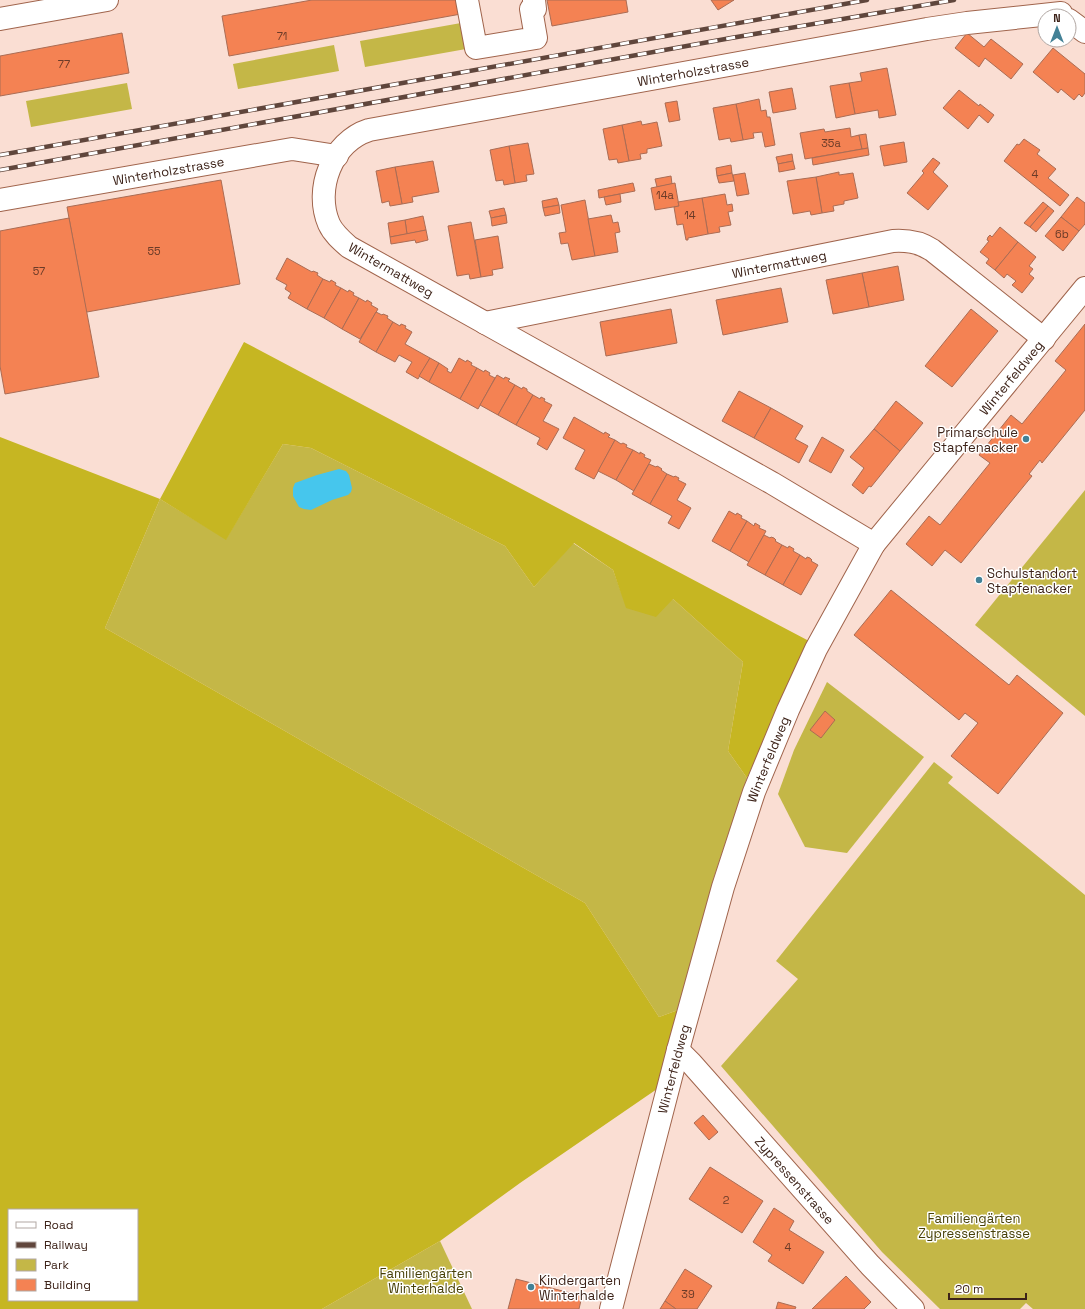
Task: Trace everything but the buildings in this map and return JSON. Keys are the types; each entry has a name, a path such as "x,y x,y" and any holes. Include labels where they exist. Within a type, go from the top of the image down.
{"street":[{"path":"0,19 107,0"},
{"path":"467,0 476,48 536,38 531,10 535,9 534,0"},
{"name":"Winterholzstrasse","path":"323,195 331,165 343,147 360,133 369,130 927,29 1037,15"},
{"path":"1077,26 1085,32"},
{"name":"Winterholzstrasse","path":"0,200 292,149 337,156"},
{"name":"Wintermattweg","path":"323,195 324,211 330,225 337,237 349,247 772,483 874,544"},
{"name":"Wintermattweg","path":"485,323 903,240 915,242 932,250 1044,339"},
{"name":"Winterfeldweg","path":"612,1309 678,1050 743,824 764,766 816,649 874,544 1085,288"},
{"name":"Zypressenstrasse","path":"678,1050 870,1265 913,1309"}],"green space":[{"path":"461,23 466,49 365,67 360,41"},
{"path":"334,45 339,71 238,89 233,64"},
{"path":"127,83 132,109 31,127 26,101"},
{"path":"283,444 311,448 505,546 534,587 573,543 613,570 627,608 673,599 743,662 728,751 747,778 714,877 678,1010 659,1017 585,903 105,628 160,499 226,539"},
{"path":"1085,490 1085,716 975,625"},
{"path":"827,682 924,757 847,853 805,847 778,794 794,750"},
{"name":"Familiengärten Zypressenstrasse","path":"934,762 953,777 948,783 1085,895 1085,1309 1033,1309 1026,1303 1020,1309 940,1309 882,1252 721,1066 798,979 776,961"},
{"name":"Familiengärten Winterhalde","path":"440,1241 472,1309 322,1309"}],"shaded area":[{"path":"244,342 809,641 747,778 728,751 743,662 673,599 656,617 626,608 613,570 574,543 534,587 505,546 311,448 283,444 226,540 160,499"},
{"path":"0,437 160,499 105,628 585,903 659,1017 678,1010 657,1089 520,1183 440,1241 322,1309 0,1309"}],"water":[{"path":"339,469 346,471 349,475 352,488 348,495 332,500 311,510 299,507 293,496 293,488 295,483"}],"railway":[{"path":"0,155 867,0"},
{"path":"0,170 731,38 954,0"}],"place":[{"name":"Primarschule Stapfenacker","path":"1026,439"},
{"name":"Schulstandort Stapfenacker","path":"979,580"},
{"name":"Kindergarten Winterhalde","path":"531,1287"}]}
